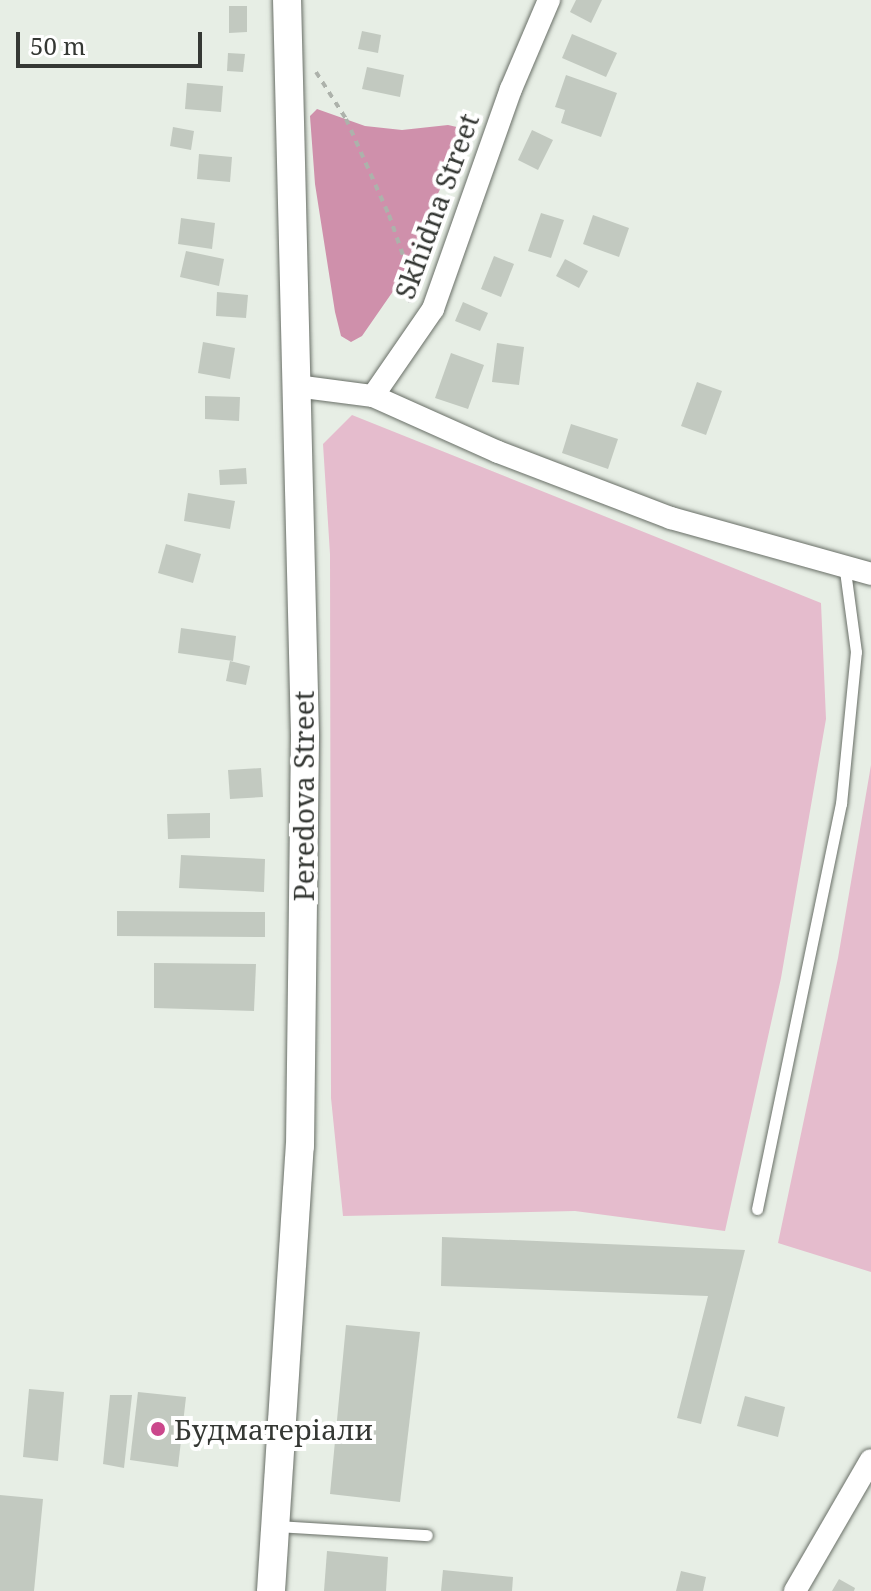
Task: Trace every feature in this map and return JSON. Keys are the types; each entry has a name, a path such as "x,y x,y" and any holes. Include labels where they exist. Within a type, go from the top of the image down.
{"street":[{"name":"Peredova Street","path":"271,1591 278,1526 300,1146 305,735 287,0"},
{"name":"Skhidna Street","path":"373,396 433,309 511,89 549,0"},
{"path":"296,386 373,396 498,452 671,518 845,571 871,574"},
{"path":"795,1591 871,1460"}],"lane":[{"path":"757,1209 841,804 856,652 845,571"},
{"path":"278,1526 427,1535"}],"path":[{"path":"314,69 346,119 405,261 411,307 409,345"}],"shaded area":[{"path":"317,109 365,126 402,130 448,125 470,130 423,223 414,261 362,336 351,342 341,336 335,312 315,184 310,116"},
{"path":"352,415 821,603 826,719 781,978 725,1231 575,1211 343,1216 331,1098 330,554 323,444"},
{"path":"871,765 871,1272 778,1243 838,958"}],"building":[{"path":"576,0 602,0 591,23 570,12"},
{"path":"229,6 247,6 247,32 229,33"},
{"path":"362,31 381,35 378,53 358,49"},
{"path":"572,34 617,53 606,77 562,58"},
{"path":"228,53 245,54 243,72 227,71"},
{"path":"367,67 404,75 400,97 362,89"},
{"path":"566,75 617,93 601,137 561,123 565,110 555,107"},
{"path":"187,83 223,86 221,112 185,109"},
{"path":"173,127 194,131 191,150 170,146"},
{"path":"532,130 553,140 538,170 518,160"},
{"path":"199,154 232,157 230,182 197,179"},
{"path":"541,213 564,220 551,258 528,251"},
{"path":"593,215 629,228 619,257 583,244"},
{"path":"181,218 215,223 212,249 178,244"},
{"path":"186,251 224,259 219,286 180,277"},
{"path":"494,256 514,264 501,297 481,289"},
{"path":"565,259 588,271 579,288 556,276"},
{"path":"217,292 248,295 246,318 216,316"},
{"path":"463,302 488,313 480,331 455,321"},
{"path":"203,342 235,348 230,379 198,373"},
{"path":"497,343 524,347 519,385 492,382"},
{"path":"451,353 484,365 468,409 435,398"},
{"path":"697,382 722,391 706,435 681,426"},
{"path":"205,396 240,397 239,421 205,419"},
{"path":"571,424 618,439 608,469 562,453"},
{"path":"246,468 247,484 220,485 219,470"},
{"path":"188,493 235,501 230,529 184,521"},
{"path":"166,544 201,554 193,583 158,573"},
{"path":"181,628 236,636 233,661 178,653"},
{"path":"230,661 250,666 246,685 226,681"},
{"path":"261,768 263,797 230,799 228,770"},
{"path":"210,813 210,838 168,839 167,814"},
{"path":"181,855 265,859 264,892 179,888"},
{"path":"117,911 265,912 265,937 117,936"},
{"path":"154,963 256,964 254,1011 154,1008"},
{"path":"442,1237 745,1250 701,1424 677,1418 708,1296 441,1286"},
{"path":"346,1325 420,1332 400,1502 330,1494"},
{"path":"29,1389 64,1392 58,1461 23,1457"},
{"name":"Будматеріали","path":"138,1392 186,1397 178,1467 130,1460"},
{"path":"110,1395 132,1395 124,1468 103,1464"},
{"path":"745,1396 785,1407 778,1437 737,1426"},
{"path":"0,1495 43,1499 34,1591 0,1591"},
{"path":"327,1551 388,1557 386,1591 324,1591"},
{"path":"443,1570 513,1577 512,1591 441,1591"},
{"path":"681,1571 706,1577 703,1591 676,1591"},
{"path":"839,1579 855,1588 854,1591 832,1591"}],"place":[{"name":"Будматеріали","path":"158,1429"}]}
